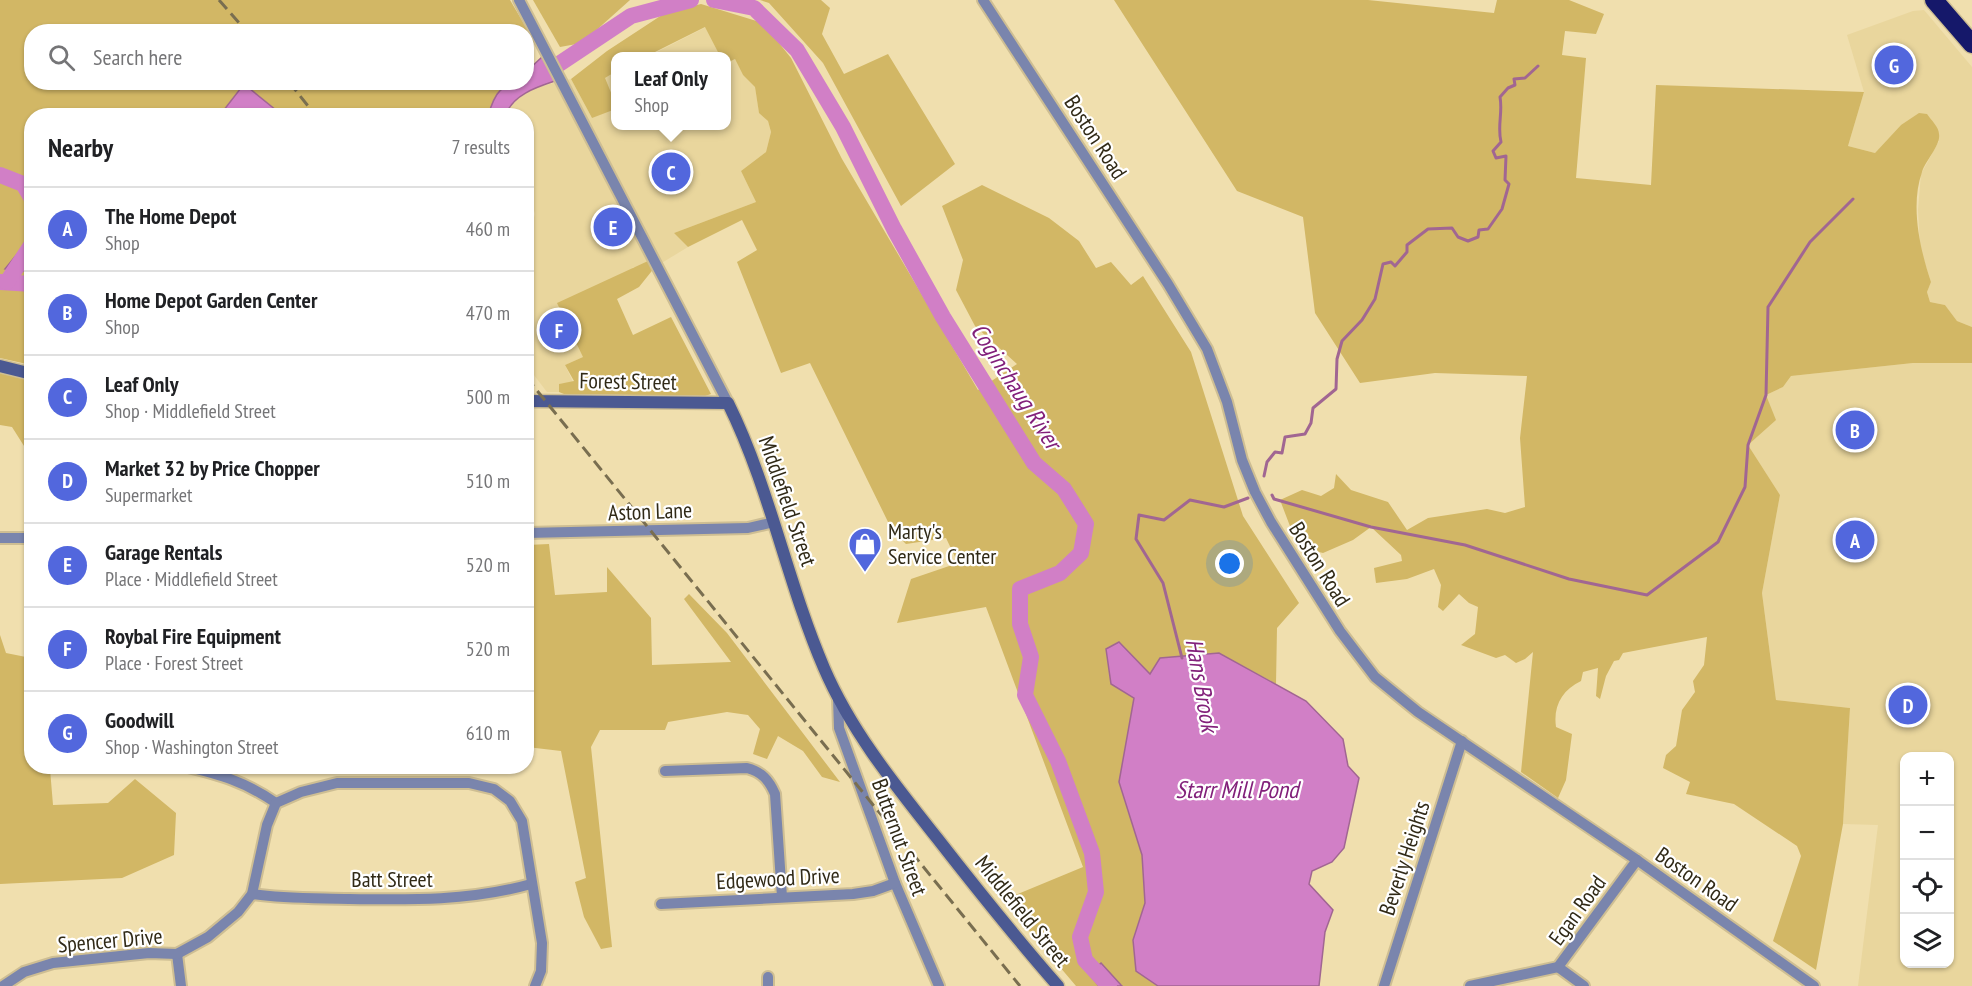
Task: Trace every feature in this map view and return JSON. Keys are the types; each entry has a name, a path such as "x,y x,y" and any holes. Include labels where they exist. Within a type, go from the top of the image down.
{"highway":[{"path":"1934,0 1972,44"}],"main road":[{"path":"0,366 24,372"},
{"name":"Forest Street","path":"534,400 728,403"},
{"name":"Middlefield Street","path":"728,403 751,454 809,628 838,698 870,749 912,807 1058,986"}],"street":[{"name":"Middlefield Street","path":"519,0 532,24"},
{"name":"Boston Road","path":"983,0 1168,284 1207,349 1227,402 1242,460 1271,522 1340,631 1375,677 1418,712 1637,860 1814,986"},
{"name":"Middlefield Street","path":"534,28 728,403"},
{"name":"Aston Lane","path":"534,533 748,528 774,522"},
{"path":"0,538 24,538"},
{"name":"Butternut Street","path":"838,698 839,728 895,883 939,986"},
{"name":"Beverly Heights","path":"1384,986 1462,741"},
{"path":"665,771 747,768 758,771 770,782 775,794 782,897"},
{"path":"217,774 253,787 276,803 302,792 338,783 469,783 494,789 510,801 522,821 542,943 542,971 535,986"},
{"name":"Spencer Drive","path":"3,986 24,972 53,963 149,953 177,954 208,937 238,912 252,894 267,825 276,803"},
{"name":"Egan Road","path":"1470,986 1558,967 1637,860"},
{"name":"Edgewood Drive","path":"661,904 853,894 873,891 895,883"},
{"name":"Batt Street","path":"252,894 275,897 413,900 464,898 531,884"},
{"path":"177,954 182,986"},
{"path":"1558,967 1584,986"}],"shaded area":[{"path":"0,0 510,0 524,24 24,24 24,90 239,90 225,108 24,108 24,246 6,269 24,271 24,363 0,358"},
{"path":"533,0 630,0 582,43 560,47"},
{"path":"760,0 821,0 830,8 822,34 844,74 888,54 955,164 901,206 823,63 769,3"},
{"path":"1114,0 1368,0 1494,13 1497,0 1569,0 1604,14 1596,34 1565,31 1562,55 1586,58 1576,178 1651,185 1656,85 1864,92 1848,146 1875,153 1901,125 1919,113 1927,114 1939,131 1939,138 1918,185 1917,213 1920,242 1931,282 1927,292 1930,302 1945,305 1957,321 1972,327 1972,363 1913,363 1791,376 1783,387 1766,395 1776,420 1748,445 1780,495 1762,593 1776,700 1850,708 1843,824 1816,970 1773,941 1801,856 1797,846 1734,804 1686,794 1690,782 1663,768 1666,755 1676,746 1682,710 1695,692 1693,681 1704,665 1707,637 1623,653 1619,660 1614,661 1606,676 1600,699 1596,696 1598,668 1583,672 1581,681 1564,694 1556,712 1556,727 1572,734 1566,780 1558,798 1521,772 1533,652 1516,663 1505,655 1496,658 1461,645 1475,634 1478,607 1459,594 1443,611 1438,607 1441,585 1434,569 1407,579 1376,583 1374,568 1402,561 1401,555 1371,527 1353,540 1323,553 1298,547 1280,500 1302,490 1321,496 1334,488 1336,474 1351,490 1388,502 1407,530 1428,518 1487,509 1505,513 1525,507 1520,438 1527,376 1435,373 1360,383 1315,313 1303,217 1237,191"},
{"path":"701,4 763,23 791,58 842,159 978,390 1017,364 975,326 956,290 963,260 942,206 982,185 1049,218 1079,241 1096,268 1111,262 1131,285 1143,276 1191,352 1243,516 1299,603 1277,628 1276,684 1218,653 1150,674 1119,642 1134,697 1120,782 1142,855 1145,903 1133,940 1136,971 1158,986 1122,986 1089,974 1099,986 1076,986 1003,900 1083,867 986,607 897,623 911,579 958,563 946,538 906,544 892,530 810,363 781,373 737,262 757,250 742,220 688,247 674,233 756,202 741,171 766,152 771,132 768,121 759,113 755,87 743,75 735,59 731,61 731,52 718,52 705,27 655,52 611,52 611,74 605,78 611,93 611,111 592,118 571,79 607,51 665,13"},
{"path":"1924,10 1972,67 1972,327 1957,321 1945,305 1930,302 1927,292 1931,282 1920,248 1918,210 1921,174 1939,141 1901,125 1875,153 1848,146 1864,92 1847,35 1913,11"},
{"path":"706,27 718,52 657,52"},
{"path":"735,59 743,75 755,87 759,112 768,121 771,132 766,152 741,171 756,202 674,233 688,247 655,267 633,267 583,357 565,365 573,382 559,384 559,392 547,392 534,375 534,108 510,108 534,88 571,79 592,118 605,78 611,74 611,130 731,130 731,61"},
{"path":"251,90 500,90 491,108 273,108"},
{"path":"648,261 655,267 639,287 617,299 633,335 671,317 711,394 705,396 564,394 559,392 559,384 574,381 565,365 583,357 557,303"},
{"path":"1913,363 1972,363 1972,986 1858,986 1878,825 1843,824 1850,708 1776,700 1762,593 1780,495 1748,445 1775,420 1766,395 1783,387 1791,376"},
{"path":"0,373 24,379 24,446 12,427 0,425"},
{"path":"549,544 555,595 607,592 607,567 651,618 652,665 731,662 684,599 689,594 727,633 840,782 822,777 803,751 778,736 767,759 753,754 760,729 748,715 727,712 668,722 665,730 600,730 591,747 612,947 601,949 584,917 575,882 586,878 561,751 534,748 534,545"},
{"path":"0,635 6,653 24,657 24,774 50,774 53,805 108,803 135,779 176,813 174,855 122,878 0,884"}],"water":[{"path":"542,57 555,81 534,89 534,64"},
{"path":"239,90 251,90 273,108 225,108"},
{"path":"500,90 531,90 519,97 509,108 491,108"},
{"path":"24,246 24,271 5,269"},
{"name":"Starr Mill Pond","path":"1119,642 1150,674 1160,658 1219,653 1306,701 1343,739 1348,766 1359,778 1344,848 1332,862 1312,871 1309,884 1333,910 1325,932 1319,986 1158,986 1136,971 1133,940 1145,903 1142,855 1119,782 1134,698 1111,684 1106,649"},
{"path":"1101,963 1122,986 1099,986 1089,974"}],"waterway":[{"name":"Coginchaug River","path":"541,76 631,16 691,0"},
{"name":"Coginchaug River","path":"714,0 754,8 797,50 843,127 894,229 943,317 1034,463 1064,489 1086,524 1081,553 1060,573 1020,589 1020,624 1031,657 1025,695 1058,761 1092,853 1096,892 1080,937 1085,960 1109,986"},
{"name":"Hans Brook","path":"1264,476 1267,462 1275,452 1282,453 1285,437 1305,434 1311,423 1313,408 1336,389 1337,359 1342,341 1362,320 1375,299 1383,264 1391,262 1395,266 1407,252 1407,245 1428,229 1452,228 1458,237 1468,241 1478,237 1479,230 1488,229 1502,209 1509,184 1505,180 1506,156 1496,158 1493,151 1501,142 1500,97 1508,88 1515,85 1514,79 1525,78 1538,66"},
{"path":"0,175 24,186"},
{"path":"1272,495 1274,499 1371,527 1465,545 1569,579 1647,595 1718,542 1745,487 1748,445 1766,395 1768,307 1810,242 1853,199"},
{"path":"7,282 24,256"},
{"name":"Coginchaug River","path":"0,282 24,284"},
{"name":"Hans Brook","path":"1182,658 1163,583 1136,539 1139,515 1164,520 1190,500 1224,507 1248,498"}],"railway":[{"path":"219,0 240,24"},
{"path":"295,90 310,108"},
{"path":"534,387 1020,986"}],"place":[{"name":"Goodwill","path":"1894,65"},
{"name":"Leaf Only","path":"671,172"},
{"name":"Garage Rentals","path":"613,227"},
{"name":"Roybal Fire Equipment","path":"559,330"},
{"name":"Home Depot Garden Center","path":"1855,430"},
{"name":"The Home Depot","path":"1855,540"},
{"name":"Marty's Service Center","path":"865,573"},
{"name":"Market 32 by Price Chopper","path":"1908,705"}]}
